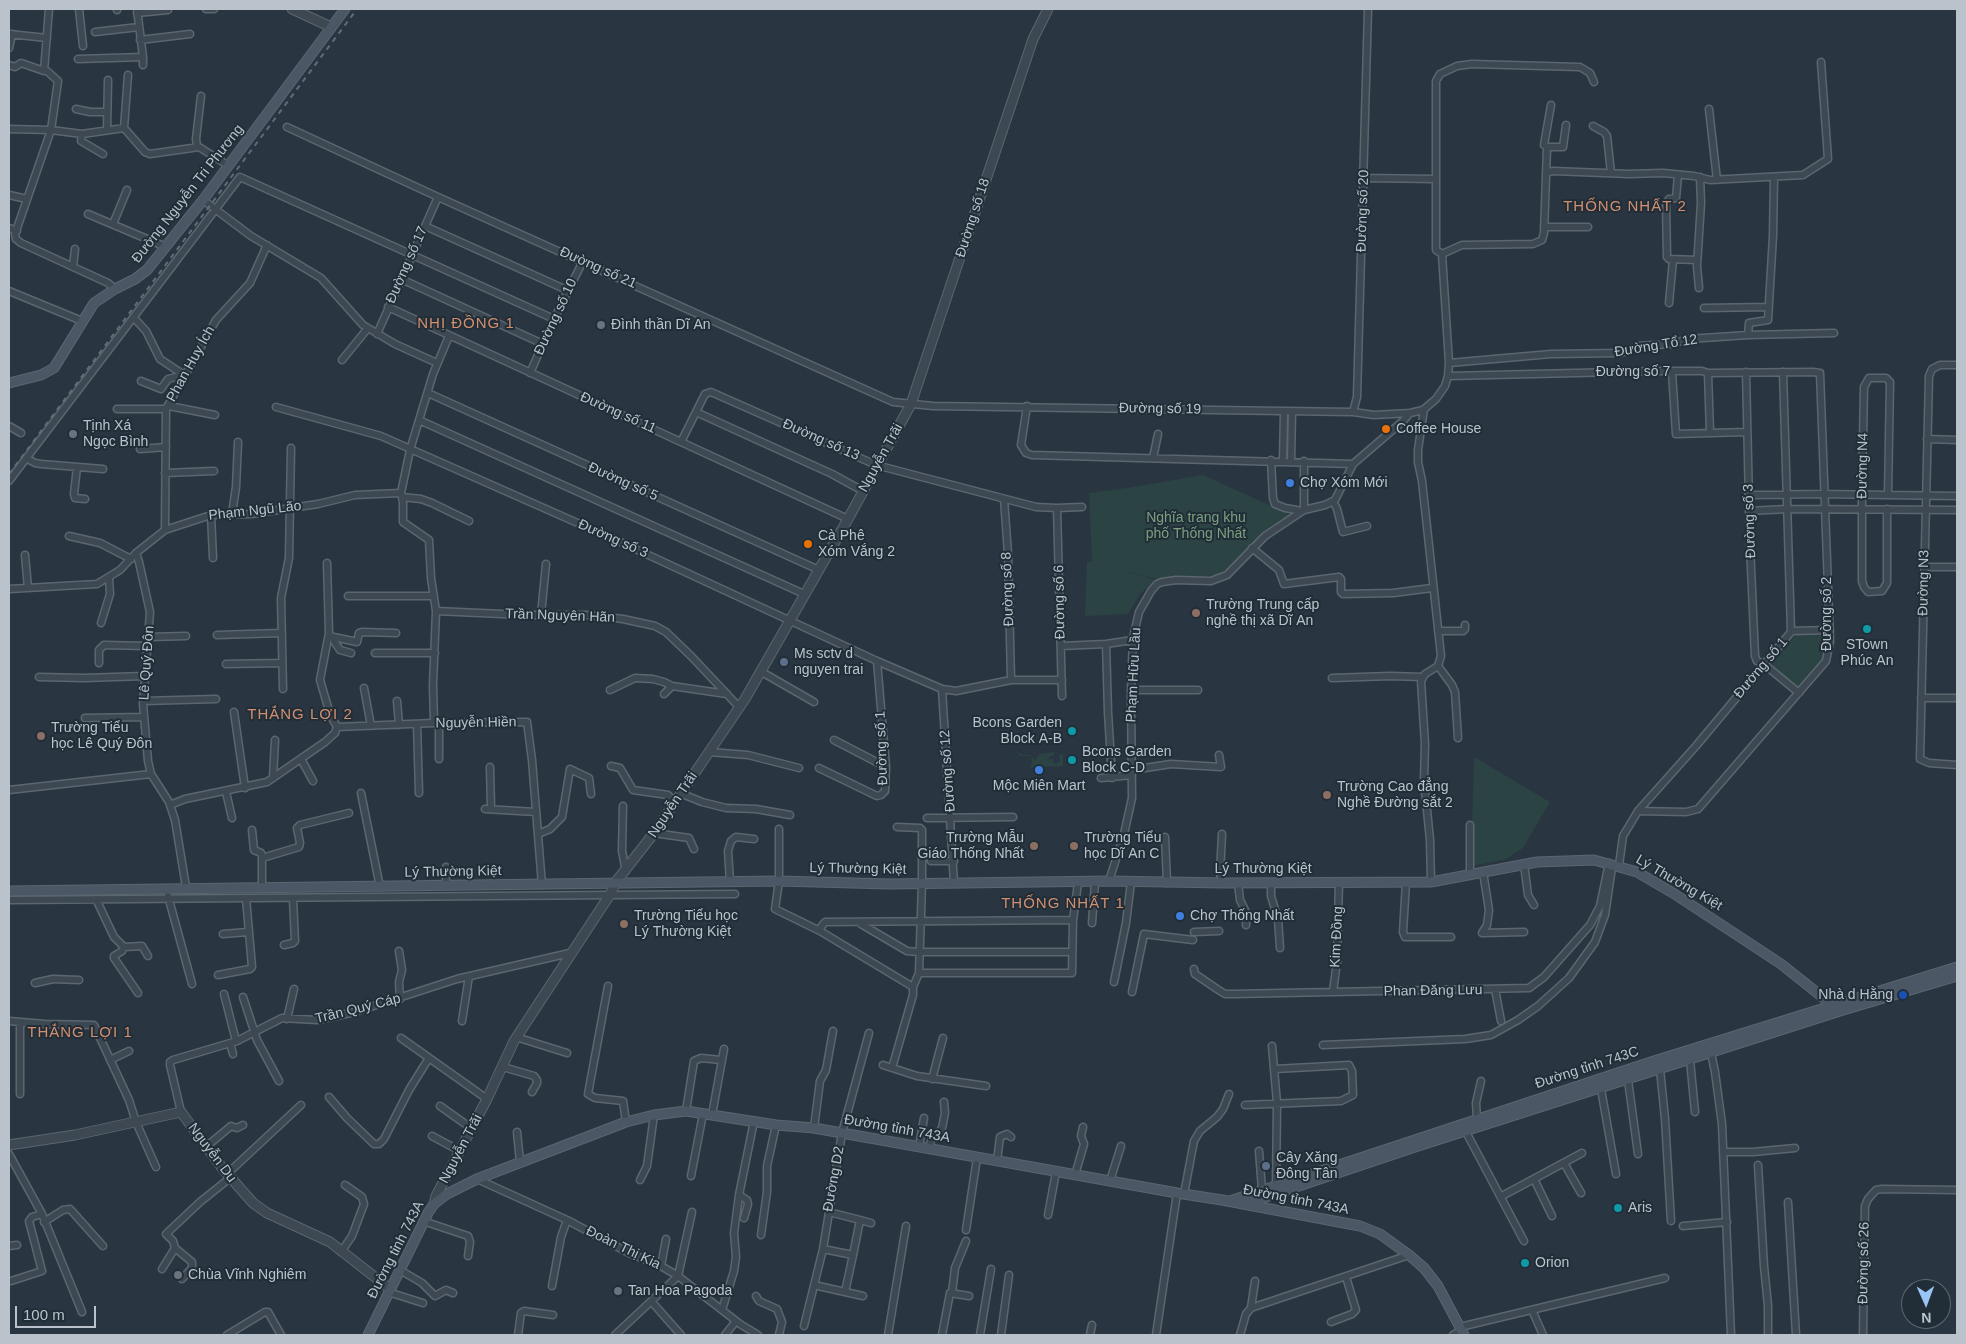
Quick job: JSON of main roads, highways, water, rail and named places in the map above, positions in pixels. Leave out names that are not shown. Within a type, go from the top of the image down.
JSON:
[{"type":"main road","name":"Đường Nguyễn Tri Phương","points":[[9,383],[41,375],[54,368],[94,304],[115,289],[141,276],[229,166],[345,9]]},
{"type":"main road","name":"Lý Thường Kiệt","points":[[9,891],[186,887],[380,887],[779,881],[922,883],[1109,881],[1222,883],[1431,882],[1524,864],[1579,859],[1613,864],[1647,877],[1781,964],[1840,1011]]},
{"type":"main road","name":"Đường tỉnh 743C","points":[[1244,1204],[1260,1193],[1276,1186],[1477,1119],[1832,1005],[1957,967]]},
{"type":"main road","name":"Đường tỉnh 743C","points":[[1228,1202],[1466,1132],[1840,1011],[1957,976]]},
{"type":"main road","name":"Đường tỉnh 743A","points":[[368,1335],[423,1222],[434,1204],[454,1190],[477,1179],[626,1122],[654,1114],[686,1111],[776,1125],[814,1128],[1360,1226],[1380,1234],[1409,1254],[1438,1286],[1462,1331]]},
{"type":"main road","points":[[1260,1193],[1267,1209]]},
{"type":"railway","points":[[9,474],[357,9]]},
{"type":"place","name":"Đình thần Dĩ An","points":[[601,325]]},
{"type":"place","name":"Coffee House","points":[[1386,429]]},
{"type":"place","name":"Tịnh Xá Ngọc Bình","points":[[73,434]]},
{"type":"place","name":"Chợ Xóm Mới","points":[[1290,483]]},
{"type":"place","name":"Cà Phê Xóm Vắng 2","points":[[808,544]]},
{"type":"place","name":"Trường Trung cấp nghề thị xã Dĩ An","points":[[1196,613]]},
{"type":"place","name":"STown Phúc An","points":[[1867,629]]},
{"type":"place","name":"Ms sctv d nguyen trai","points":[[784,662]]},
{"type":"place","name":"Bcons Garden Block A-B","points":[[1072,731]]},
{"type":"place","name":"Trường Tiểu học Lê Quý Đôn","points":[[41,736]]},
{"type":"place","name":"Bcons Garden Block C-D","points":[[1072,760]]},
{"type":"place","name":"Mộc Miên Mart","points":[[1039,770]]},
{"type":"place","name":"Trường Cao đẳng Nghề Đường sắt 2","points":[[1327,795]]},
{"type":"place","name":"Trường Mẫu Giáo Thống Nhất","points":[[1034,846]]},
{"type":"place","name":"Trường Tiểu học Dĩ An C","points":[[1074,846]]},
{"type":"place","name":"Chợ Thống Nhất","points":[[1180,916]]},
{"type":"place","name":"Trường Tiểu học Lý Thường Kiệt","points":[[624,924]]},
{"type":"place","name":"Nhà d Hằng","points":[[1903,995]]},
{"type":"place","name":"Cây Xăng Đông Tân","points":[[1266,1166]]},
{"type":"place","name":"Aris","points":[[1618,1208]]},
{"type":"place","name":"Orion","points":[[1525,1263]]},
{"type":"place","name":"Chùa Vĩnh Nghiêm","points":[[178,1275]]},
{"type":"place","name":"Tan Hoa Pagoda","points":[[618,1291]]},
{"type":"district","name":"THỐNG NHẤT 2","points":[[1625,207]]},
{"type":"district","name":"NHỊ ĐỒNG 1","points":[[466,324]]},
{"type":"district","name":"THẮNG LỢI 2","points":[[300,715]]},
{"type":"district","name":"THỐNG NHẤT 1","points":[[1063,904]]},
{"type":"district","name":"THẮNG LỢI 1","points":[[80,1033]]},
{"type":"park label","name":"Nghĩa trang khu phố Thống Nhất","points":[[1196,526]]}]
